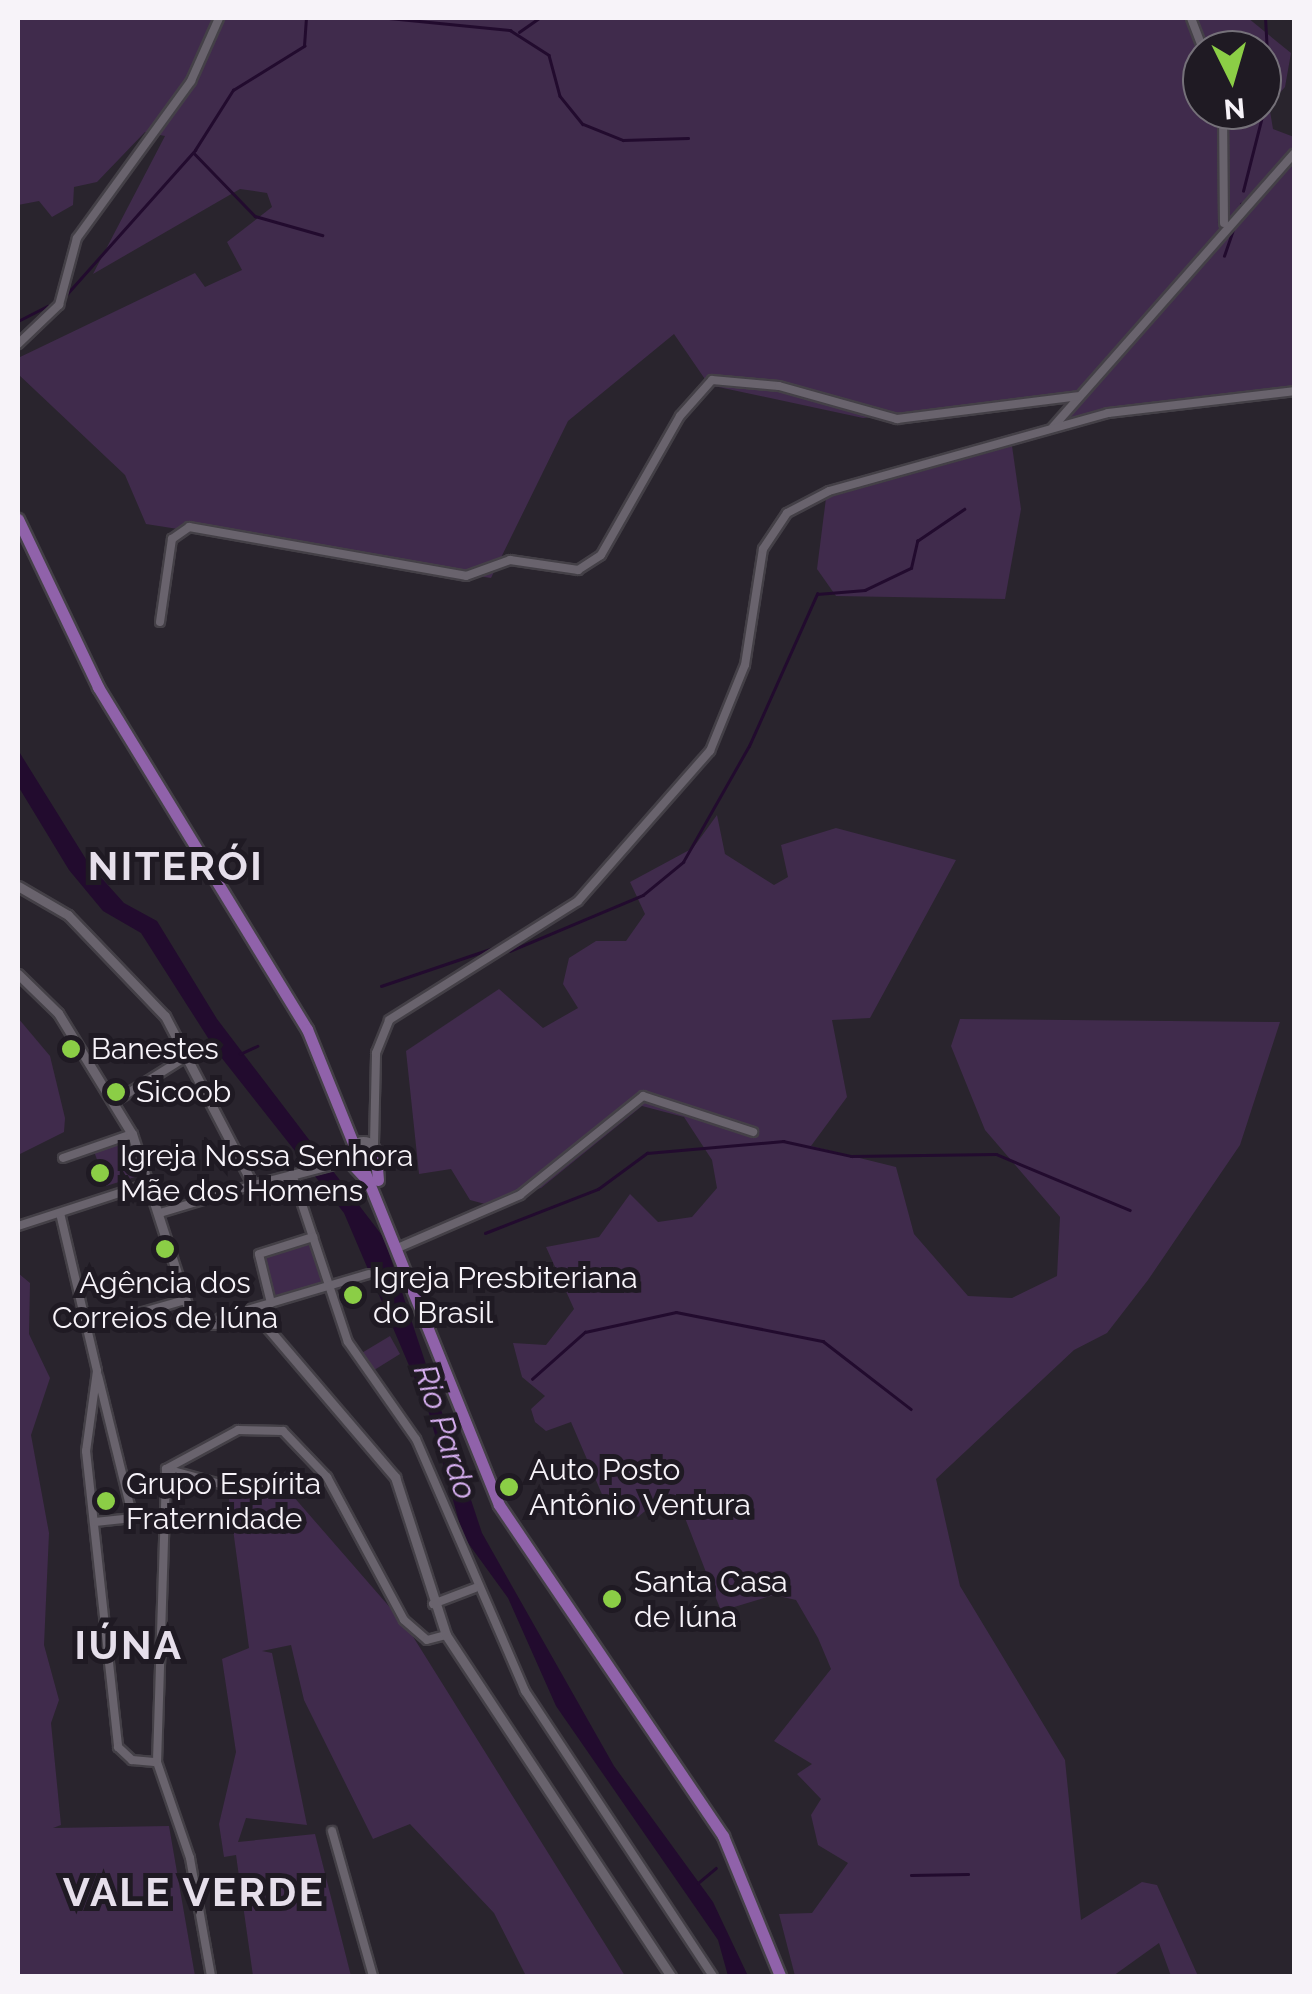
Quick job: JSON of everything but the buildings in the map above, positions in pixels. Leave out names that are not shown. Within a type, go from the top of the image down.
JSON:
[{"type":"main road","points":[[18,518],[154,786],[265,950],[382,1204],[499,1504],[723,1836],[780,1976]]},
{"type":"main road","points":[[359,1157],[382,1204]]},
{"type":"street","points":[[18,344],[59,305],[78,238],[191,81],[219,18]]},
{"type":"street","points":[[1223,130],[1224,224]]},
{"type":"street","points":[[1053,427],[1224,224],[1294,154]]},
{"type":"street","points":[[160,622],[172,539],[190,527],[466,576],[510,560],[578,570],[602,555],[680,416],[712,380],[780,386],[897,419],[1078,396]]},
{"type":"street","points":[[160,1213],[359,1157],[382,1028],[578,901],[710,751],[745,665],[763,549],[787,514],[813,496],[1053,427],[1156,404],[1294,391]]},
{"type":"street","points":[[18,886],[68,915],[192,1053],[253,1185]]},
{"type":"street","points":[[18,974],[50,1003],[132,1134],[185,1300],[200,1324],[369,1274]]},
{"type":"street","points":[[114,1102],[192,1053]]},
{"type":"street","points":[[400,1247],[520,1195],[644,1096],[753,1132]]},
{"type":"street","points":[[63,1158],[132,1134]]},
{"type":"street","points":[[292,1174],[353,1352],[423,1452],[474,1588],[525,1691],[712,1976]]},
{"type":"street","points":[[18,1226],[150,1183]]},
{"type":"street","points":[[60,1213],[133,1518],[95,1522]]},
{"type":"street","points":[[271,1303],[260,1254],[313,1236]]},
{"type":"street","points":[[88,1328],[185,1300]]},
{"type":"street","points":[[220,1318],[266,1326],[395,1476],[446,1635],[671,1976]]},
{"type":"street","points":[[97,1371],[85,1438],[118,1746],[132,1760],[157,1762]]},
{"type":"street","points":[[166,1469],[238,1430],[283,1431],[327,1477],[404,1620],[427,1640],[446,1635]]},
{"type":"street","points":[[166,1469],[231,1486],[269,1484]]},
{"type":"street","points":[[166,1469],[157,1762],[190,1858],[210,1976]]},
{"type":"street","points":[[433,1604],[474,1588]]},
{"type":"street","points":[[332,1831],[373,1976]]},
{"type":"shaded area","points":[[18,18],[1248,18],[1263,30],[1182,30],[1182,130],[1276,130],[1294,137],[1294,396],[1115,415],[1068,430],[1063,402],[863,418],[709,385],[674,334],[568,421],[491,578],[146,524],[125,475],[18,374],[18,358],[195,273],[205,287],[242,270],[227,242],[272,207],[267,193],[240,189],[93,274],[165,136],[145,132],[97,182],[74,187],[73,205],[52,217],[39,201],[18,205]]},
{"type":"shaded area","points":[[1282,46],[1291,53],[1282,90]]},
{"type":"shaded area","points":[[1012,446],[1021,509],[1005,599],[836,596],[817,569],[826,498]]},
{"type":"shaded area","points":[[717,815],[725,854],[774,885],[788,877],[781,845],[836,828],[956,860],[870,1018],[832,1020],[847,1097],[811,1146],[896,1167],[914,1234],[968,1296],[1012,1298],[1057,1276],[1060,1217],[985,1130],[951,1046],[960,1019],[1280,1022],[1240,1145],[1148,1280],[1107,1333],[1074,1350],[936,1479],[960,1586],[1065,1760],[1081,1920],[1142,1882],[1157,1885],[1198,1976],[1171,1976],[1159,1943],[1113,1976],[795,1976],[779,1914],[812,1913],[848,1863],[818,1845],[811,1815],[821,1799],[797,1774],[812,1764],[774,1741],[831,1669],[818,1638],[796,1600],[774,1595],[721,1611],[680,1505],[658,1500],[638,1517],[604,1499],[571,1422],[546,1431],[535,1422],[531,1409],[545,1396],[522,1377],[513,1343],[546,1345],[574,1309],[546,1247],[599,1237],[630,1194],[658,1222],[692,1217],[717,1188],[712,1160],[684,1117],[642,1106],[541,1188],[485,1204],[470,1200],[451,1169],[419,1174],[406,1051],[499,989],[543,1028],[578,1008],[563,984],[569,958],[596,941],[626,941],[645,914],[630,882],[693,848]]},
{"type":"shaded area","points":[[18,1018],[50,1056],[65,1118],[64,1132],[18,1155]]},
{"type":"shaded area","points":[[123,1142],[135,1177],[106,1186],[94,1151]]},
{"type":"shaded area","points":[[309,1242],[324,1283],[274,1297],[262,1255]]},
{"type":"shaded area","points":[[18,1273],[30,1283],[29,1334],[50,1378],[31,1435],[49,1533],[44,1645],[59,1700],[51,1723],[61,1825],[53,1828],[169,1826],[195,1976],[18,1976]]},
{"type":"shaded area","points":[[390,1336],[400,1354],[371,1372],[360,1354]]},
{"type":"shaded area","points":[[286,1488],[407,1627],[625,1976],[526,1976],[494,1913],[410,1824],[373,1839],[304,1700],[291,1645],[262,1651],[272,1653],[307,1825],[246,1818],[238,1842],[315,1834],[351,1976],[253,1976],[236,1855],[224,1857],[219,1824],[236,1752],[222,1659],[249,1648],[228,1492]]},
{"type":"water","name":"Rio Pardo","points":[[18,750],[89,864],[124,903],[157,921],[217,1019],[384,1238],[482,1533],[614,1766],[713,1902],[748,1976],[728,1976],[718,1940],[556,1706],[508,1598],[463,1536],[428,1410],[344,1213],[217,1052],[141,933],[103,911],[69,870],[18,786]]},
{"type":"waterway","points":[[66,295],[195,150],[233,90],[304,46],[306,18]]},
{"type":"waterway","points":[[389,18],[510,30],[549,55],[560,96],[583,124],[623,140],[688,138]]},
{"type":"waterway","points":[[519,32],[539,18]]},
{"type":"waterway","points":[[1243,191],[1269,89],[1265,18]]},
{"type":"waterway","points":[[194,153],[255,216],[322,235]]},
{"type":"waterway","points":[[1239,213],[1241,204]]},
{"type":"waterway","points":[[1224,256],[1233,230]]},
{"type":"waterway","points":[[18,321],[47,306]]},
{"type":"waterway","points":[[510,951],[643,895],[683,862],[749,746],[817,594],[865,590],[911,568],[917,541],[964,509]]},
{"type":"waterway","points":[[381,986],[499,946]]},
{"type":"waterway","points":[[240,1054],[257,1046]]},
{"type":"waterway","points":[[485,1233],[598,1189],[647,1153],[783,1141],[851,1156],[996,1154],[1130,1210]]},
{"type":"waterway","points":[[532,1379],[585,1332],[676,1312],[823,1341],[911,1409]]},
{"type":"waterway","points":[[698,1883],[716,1868]]},
{"type":"waterway","points":[[911,1875],[968,1874]]},
{"type":"place","name":"Banestes","points":[[71,1049]]},
{"type":"place","name":"Sicoob","points":[[116,1092]]},
{"type":"place","name":"Igreja Nossa Senhora Mãe dos Homens","points":[[100,1173]]},
{"type":"place","name":"Agência dos Correios de Iúna","points":[[165,1249]]},
{"type":"place","name":"Igreja Presbiteriana do Brasil","points":[[353,1295]]},
{"type":"place","name":"Auto Posto Antônio Ventura","points":[[509,1487]]},
{"type":"place","name":"Grupo Espírita Fraternidade","points":[[106,1501]]},
{"type":"place","name":"Santa Casa de Iúna","points":[[612,1599]]},
{"type":"district","name":"NITERÓI","points":[[176,866]]},
{"type":"district","name":"IÚNA","points":[[129,1645]]},
{"type":"district","name":"VALE VERDE","points":[[194,1892]]}]
